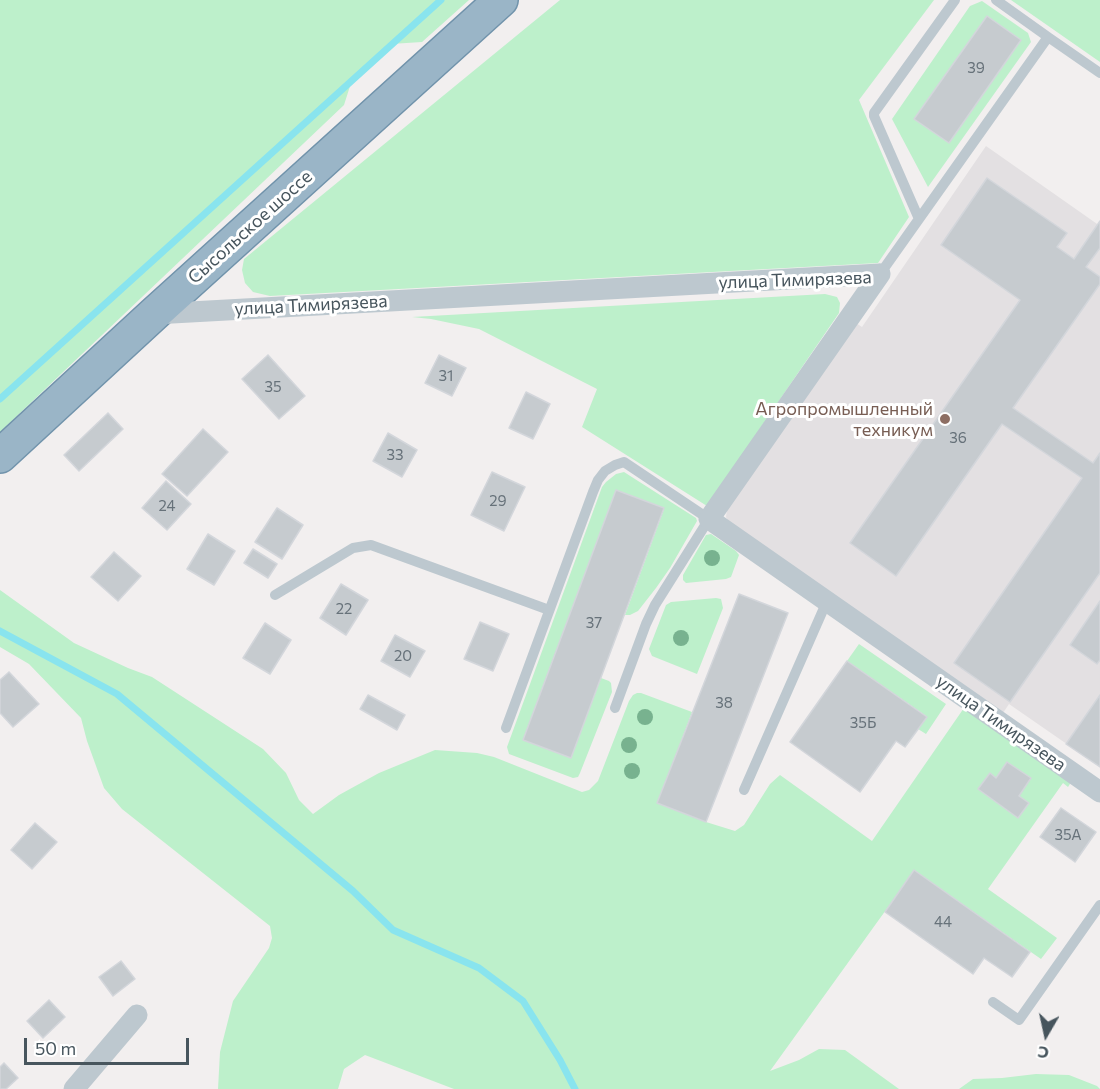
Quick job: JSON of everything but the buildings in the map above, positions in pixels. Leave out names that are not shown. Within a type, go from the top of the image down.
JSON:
[{"type":"highway","name":"Сысольское шоссе","points":[[0,456],[501,0]]},
{"type":"street","name":"улица Тимирязева","points":[[154,314],[880,274]]},
{"type":"street","name":"улица Тимирязева","points":[[880,274],[709,519],[1100,792]]},
{"type":"street","points":[[74,1089],[137,1015]]},
{"type":"lane","points":[[919,219],[874,113],[955,0]]},
{"type":"lane","points":[[996,0],[1100,73]]},
{"type":"lane","points":[[880,274],[1048,37]]},
{"type":"lane","points":[[506,728],[598,480],[606,471],[624,462],[709,519],[655,604],[615,708]]},
{"type":"lane","points":[[275,596],[353,548],[371,545],[549,610]]},
{"type":"lane","points":[[744,790],[827,601]]},
{"type":"lane","points":[[993,1002],[1018,1020],[1100,904]]},
{"type":"shaded area","name":"Агропромышленный техникум","points":[[986,146],[1100,226],[1100,767],[1009,704],[1003,713],[728,521],[726,517],[727,510],[856,323],[862,327]]},
{"type":"green space","points":[[0,0],[469,0],[422,42],[391,44],[351,83],[344,105],[0,432]]},
{"type":"green space","points":[[560,0],[934,0],[859,100],[909,217],[878,263],[270,296],[253,292],[245,283],[242,270],[244,259]]},
{"type":"green space","points":[[1011,0],[1100,0],[1100,62]]},
{"type":"green space","points":[[982,1],[1028,33],[1031,42],[928,187],[892,119],[970,6]]},
{"type":"green space","points":[[825,294],[837,297],[840,303],[839,313],[707,506],[582,427],[597,389],[479,329],[412,317]]},
{"type":"green space","points":[[624,472],[696,518],[697,521],[656,588],[638,611],[625,615],[664,509],[616,491],[523,740],[571,758],[601,678],[609,681],[612,692],[580,773],[578,777],[573,778],[509,754],[507,747],[602,487],[616,474]]},
{"type":"green space","points":[[711,534],[739,555],[731,577],[686,583],[683,575],[706,535]]},
{"type":"green space","points":[[0,590],[74,643],[152,677],[263,749],[286,773],[299,800],[313,814],[339,795],[379,773],[435,750],[477,753],[494,757],[582,792],[589,790],[598,781],[629,701],[633,695],[641,693],[692,712],[658,803],[735,831],[744,825],[770,784],[780,775],[872,841],[966,705],[1073,779],[1068,787],[1063,783],[988,889],[1057,938],[1041,959],[914,871],[770,1071],[799,1060],[819,1049],[845,1050],[899,1089],[454,1089],[365,1055],[344,1069],[338,1089],[218,1089],[220,1052],[233,1001],[269,948],[272,938],[270,926],[122,809],[104,788],[81,718],[29,664],[0,647]]},
{"type":"green space","points":[[721,599],[723,608],[697,674],[652,656],[649,649],[666,605],[671,602]]},
{"type":"green space","points":[[859,644],[946,704],[926,734],[918,729],[926,716],[847,661]]},
{"type":"green space","points":[[1036,1074],[1069,1075],[1100,1089],[959,1089],[973,1079]]},
{"type":"waterway","points":[[0,399],[441,0]]},
{"type":"waterway","points":[[0,631],[117,694],[353,891],[393,930],[479,968],[523,1001],[560,1060],[575,1089]]},
{"type":"place","name":"Агропромышленный техникум","points":[[945,419]]}]
